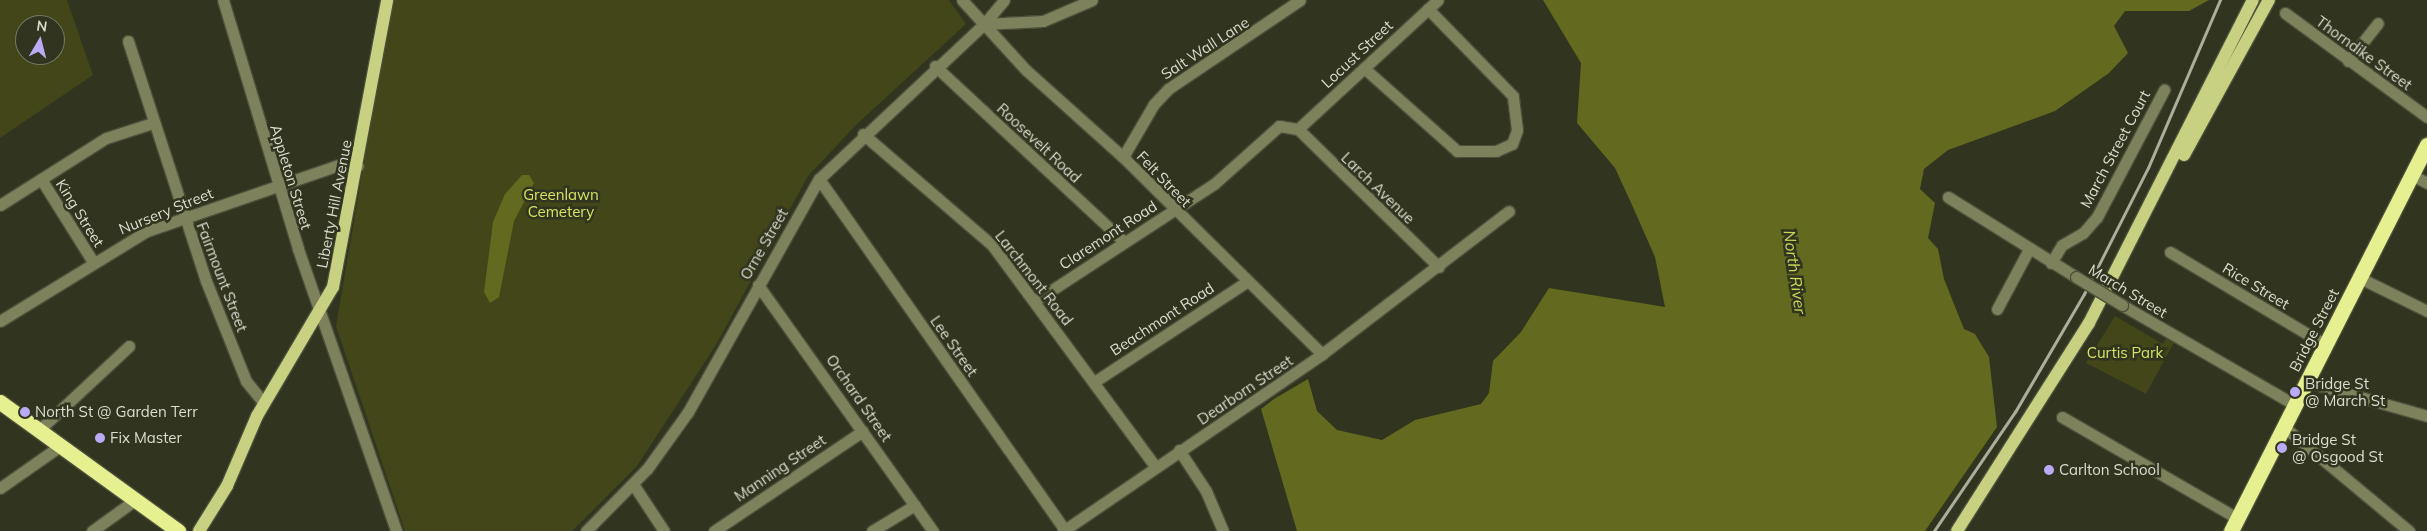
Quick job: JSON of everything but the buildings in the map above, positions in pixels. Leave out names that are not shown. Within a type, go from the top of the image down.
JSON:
[{"type":"highway","name":"Bridge Street","points":[[2234,525],[2427,145]]},
{"type":"highway","points":[[0,402],[178,531]]},
{"type":"main road","name":"Liberty Hill Avenue","points":[[199,531],[227,486],[264,403],[321,309],[340,264],[388,0]]},
{"type":"main road","points":[[2147,217],[2253,0]]},
{"type":"main road","points":[[1957,531],[2049,391],[2269,0]]},
{"type":"street","name":"Appleton Street","points":[[223,0],[277,184],[396,531]]},
{"type":"street","name":"Felt Street","points":[[962,0],[1026,70],[1123,157],[1174,211],[1322,354]]},
{"type":"street","name":"Orne Street","points":[[586,531],[633,484],[688,412],[819,178],[863,134],[984,24],[1004,0]]},
{"type":"street","points":[[984,24],[1043,21],[1092,0]]},
{"type":"street","name":"Salt Wall Lane","points":[[1123,157],[1154,104],[1168,89],[1300,0]]},
{"type":"street","name":"Locust Street","points":[[1298,129],[1438,0]]},
{"type":"street","points":[[1364,68],[1456,150],[1496,151],[1512,144],[1517,130],[1513,96],[1428,9]]},
{"type":"street","name":"Thorndike Street","points":[[2285,13],[2348,61],[2427,116]]},
{"type":"street","points":[[2348,61],[2378,24]]},
{"type":"street","name":"Fairmount Street","points":[[128,41],[183,219],[246,381],[264,403]]},
{"type":"street","name":"Roosevelt Road","points":[[936,66],[1123,242]]},
{"type":"street","name":"March Street Court","points":[[2051,263],[2062,245],[2094,222],[2164,90]]},
{"type":"street","points":[[0,205],[106,138],[153,123]]},
{"type":"street","name":"Claremont Road","points":[[1034,301],[1214,184],[1278,126],[1298,129]]},
{"type":"street","name":"Larch Avenue","points":[[1298,129],[1439,267]]},
{"type":"street","name":"Larchmont Road","points":[[863,134],[992,245],[1154,465]]},
{"type":"street","name":"Nursery Street","points":[[0,321],[146,231],[277,184],[344,163],[358,166]]},
{"type":"street","points":[[2412,175],[2427,183]]},
{"type":"street","name":"Lee Street","points":[[819,178],[1064,530]]},
{"type":"street","name":"King Street","points":[[41,180],[93,262]]},
{"type":"street","name":"March Street","points":[[1948,197],[2076,278],[2295,405]]},
{"type":"street","name":"Dearborn Street","points":[[1064,530],[1154,465],[1218,428],[1322,354],[1439,267],[1509,211]]},
{"type":"street","points":[[1997,309],[2029,249]]},
{"type":"street","name":"Rice Street","points":[[2170,252],[2326,345]]},
{"type":"street","points":[[2360,278],[2427,311]]},
{"type":"street","name":"Beachmont Road","points":[[1094,382],[1246,282]]},
{"type":"street","name":"Orchard Street","points":[[758,285],[932,531]]},
{"type":"street","points":[[39,430],[129,346]]},
{"type":"street","points":[[2307,382],[2427,416]]},
{"type":"street","points":[[2062,417],[2234,525]]},
{"type":"street","points":[[2284,427],[2409,531]]},
{"type":"street","name":"Manning Street","points":[[714,531],[863,431]]},
{"type":"street","points":[[0,488],[60,446]]},
{"type":"street","points":[[1179,450],[1206,491],[1223,531]]},
{"type":"street","points":[[633,484],[664,531]]},
{"type":"street","points":[[92,531],[135,500]]},
{"type":"street","points":[[872,531],[915,505]]},
{"type":"green space","points":[[0,0],[67,0],[93,75],[0,138]]},
{"type":"green space","name":"Greenlawn Cemetery","points":[[392,0],[949,0],[966,24],[857,124],[808,176],[716,345],[637,466],[572,531],[405,531],[336,326]]},
{"type":"green space","name":"Curtis Park","points":[[2115,316],[2163,344],[2169,333],[2177,337],[2146,394],[2086,363]]},
{"type":"water","name":"North River","points":[[1543,0],[2209,0],[2189,11],[2125,11],[2114,26],[2128,53],[2109,73],[2055,111],[1948,150],[1924,169],[1920,189],[1935,203],[1928,238],[1938,249],[1944,279],[1964,329],[1975,334],[1989,357],[1997,427],[1925,531],[1297,531],[1261,409],[1274,399],[1308,379],[1317,411],[1337,430],[1382,440],[1415,420],[1481,404],[1489,393],[1493,361],[1521,332],[1549,288],[1665,307],[1655,257],[1615,168],[1577,123],[1581,63]]},
{"type":"water","points":[[522,175],[529,175],[534,183],[514,221],[499,297],[490,303],[484,292],[493,222],[505,194]]},
{"type":"railway","points":[[1934,531],[2015,412],[2084,294],[2148,168],[2220,0]]},
{"type":"place","name":"Bridge St @ March St","points":[[2295,392]]},
{"type":"place","name":"North St @ Garden Terr","points":[[25,412]]},
{"type":"place","name":"Fix Master","points":[[100,438]]},
{"type":"place","name":"Bridge St @ Osgood St","points":[[2282,448]]},
{"type":"place","name":"Carlton School","points":[[2049,470]]}]
